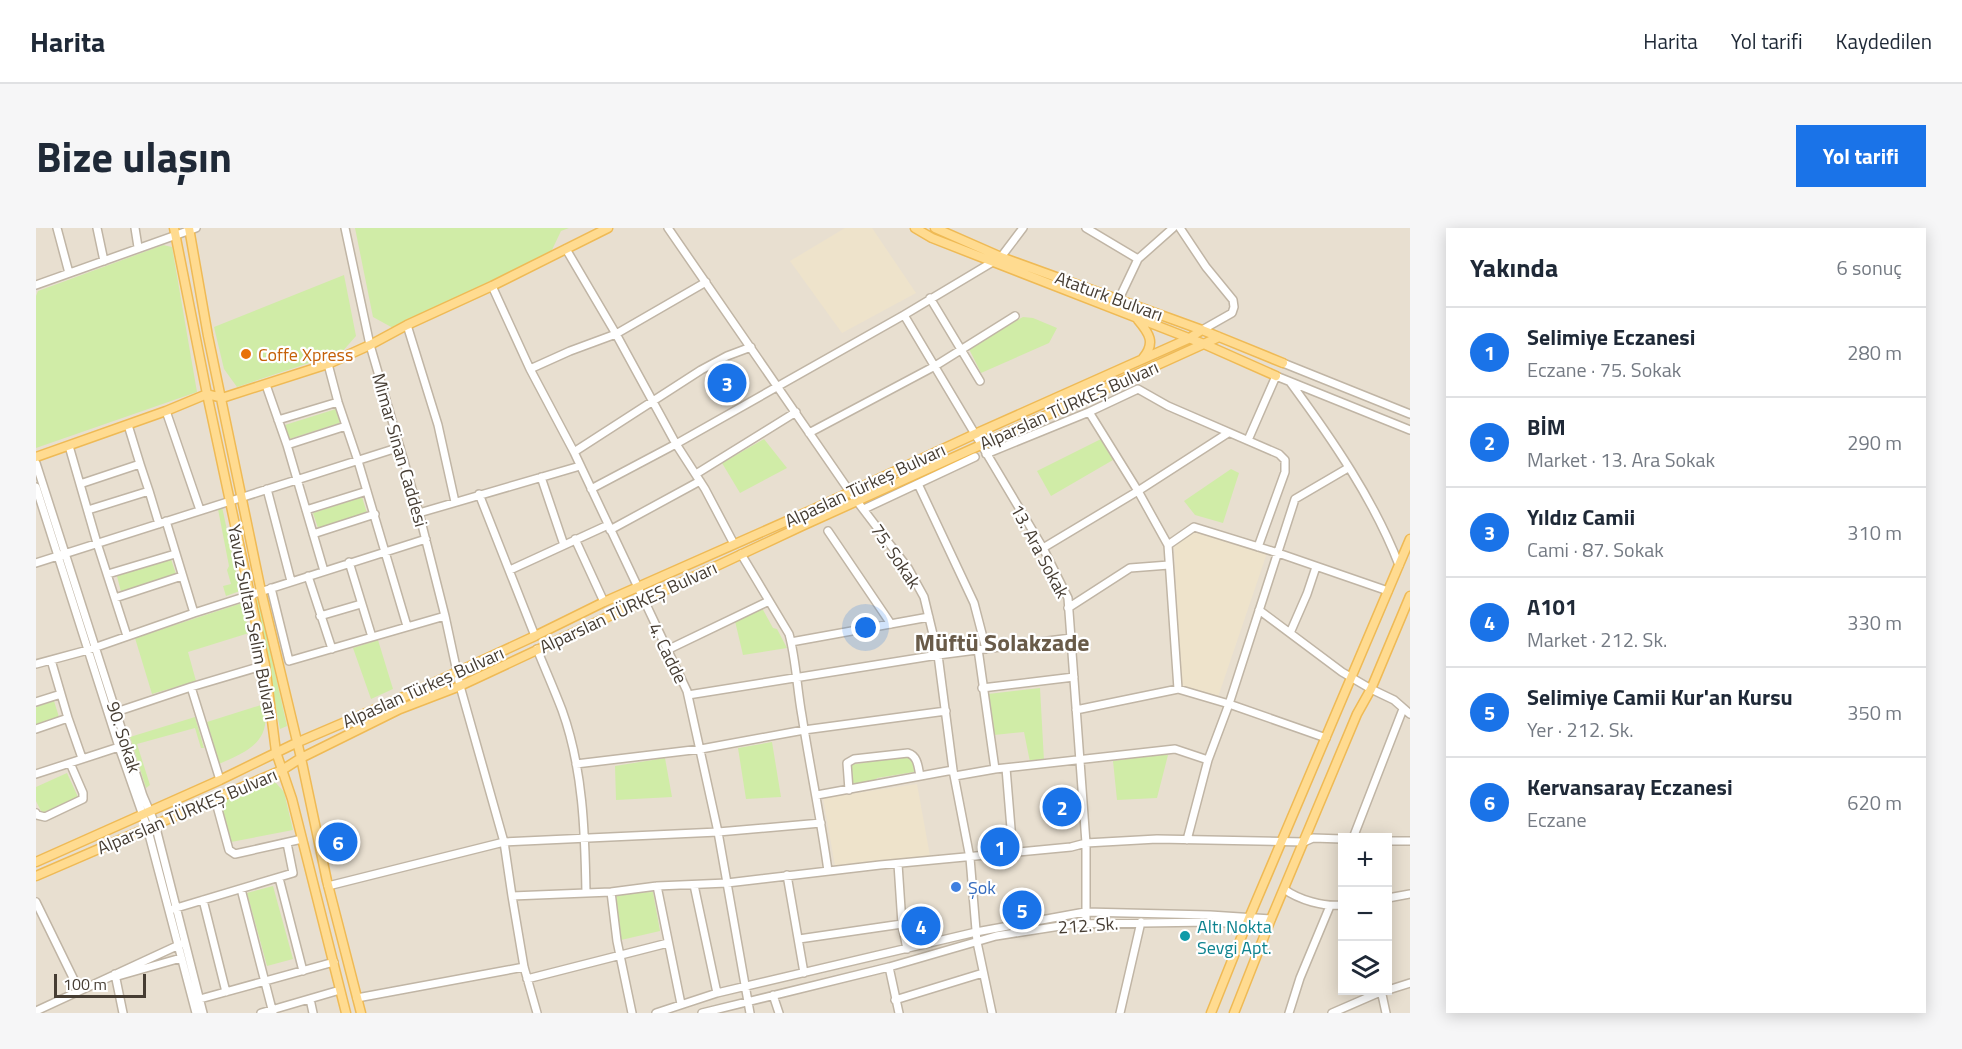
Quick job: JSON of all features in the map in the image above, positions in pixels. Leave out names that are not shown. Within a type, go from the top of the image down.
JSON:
[{"type":"main road","points":[[36,457],[207,394],[222,398],[328,364],[608,228]]},
{"type":"main road","points":[[915,228],[932,238],[1204,344],[1276,376]]},
{"type":"main road","name":"Ataturk Bulvarı","points":[[935,228],[1001,257],[1202,330],[1283,363]]},
{"type":"main road","name":"Yavuz Sultan Selim Bulvarı","points":[[191,229],[208,336],[261,591],[301,758],[328,886],[361,1013]]},
{"type":"main road","name":"Yavuz Sultan Selim Bulvarı","points":[[175,231],[229,501],[265,665],[276,752],[292,799],[345,1013]]},
{"type":"main road","points":[[1135,317],[1149,332],[1150,339],[1147,353],[1140,360]]},
{"type":"main road","name":"Alpaslan Türkeş Bulvarı","points":[[36,862],[535,636],[604,602],[1188,339],[1202,330]]},
{"type":"main road","name":"Alparslan TÜRKEŞ Bulvarı","points":[[36,876],[282,770],[301,758],[400,709],[460,686],[980,444],[1219,337]]},
{"type":"main road","points":[[1211,1013],[1410,538]]},
{"type":"main road","points":[[1234,1013],[1357,714],[1371,689],[1410,596]]},
{"type":"street","points":[[57,228],[69,273]]},
{"type":"street","points":[[97,228],[104,261]]},
{"type":"street","points":[[135,228],[138,247]]},
{"type":"street","name":"Mimar Sinan Caddesi","points":[[345,228],[370,345],[419,513],[460,686],[504,842],[524,967],[537,1013]]},
{"type":"street","name":"75. Sokak","points":[[668,228],[850,492],[908,568],[924,597],[938,655],[954,773],[970,858],[977,942],[992,1013]]},
{"type":"street","points":[[591,489],[676,444],[904,315],[1001,257],[1023,228]]},
{"type":"street","points":[[1086,228],[1138,258]]},
{"type":"street","points":[[1119,299],[1138,258],[1173,228]]},
{"type":"street","points":[[1180,228],[1206,267],[1233,300],[1232,313],[1202,330]]},
{"type":"street","points":[[36,285],[104,261],[175,231],[191,229]]},
{"type":"street","points":[[566,249],[734,544]]},
{"type":"street","points":[[530,369],[616,334],[706,282]]},
{"type":"street","name":"4. Cadde","points":[[492,286],[530,369],[574,452],[688,695],[718,832],[750,1013]]},
{"type":"street","points":[[930,298],[980,381]]},
{"type":"street","name":"13. Ara Sokak","points":[[904,315],[1042,548],[1068,598],[1086,843],[1086,923]]},
{"type":"street","points":[[809,433],[935,366],[1015,316]]},
{"type":"street","points":[[407,325],[438,425],[455,502]]},
{"type":"street","points":[[574,452],[714,363],[751,347]]},
{"type":"street","points":[[1283,363],[1410,414]]},
{"type":"street","points":[[328,364],[407,626]]},
{"type":"street","points":[[1248,440],[1276,376],[1410,430]]},
{"type":"street","points":[[1290,382],[1320,423],[1387,533],[1399,565]]},
{"type":"street","points":[[266,385],[287,445],[324,571]]},
{"type":"street","points":[[986,454],[1089,412],[1138,389],[1168,406],[1280,454],[1286,460],[1285,472],[1258,547]]},
{"type":"street","points":[[278,420],[338,402]]},
{"type":"street","points":[[166,411],[200,510]]},
{"type":"street","points":[[696,474],[796,412]]},
{"type":"street","points":[[1089,412],[1138,490],[1168,544],[1178,689]]},
{"type":"street","points":[[128,425],[149,491],[175,554],[194,613]]},
{"type":"street","points":[[287,445],[346,426]]},
{"type":"street","points":[[1042,548],[1228,433]]},
{"type":"street","points":[[69,446],[127,636]]},
{"type":"street","points":[[36,563],[400,447]]},
{"type":"street","points":[[864,509],[975,458]]},
{"type":"street","name":"90. Sokak","points":[[36,463],[92,649],[177,908],[200,999],[196,1013]]},
{"type":"street","points":[[80,484],[140,464]]},
{"type":"street","points":[[419,513],[580,466]]},
{"type":"street","points":[[1187,840],[1208,760],[1229,705],[1295,499],[1348,468]]},
{"type":"street","points":[[541,477],[564,544]]},
{"type":"street","points":[[510,570],[575,539],[609,527],[700,481]]},
{"type":"street","points":[[918,484],[974,603],[986,649]]},
{"type":"street","name":"90. Sokak","points":[[36,487],[62,554]]},
{"type":"street","points":[[267,489],[291,581]]},
{"type":"street","points":[[88,510],[149,491]]},
{"type":"street","points":[[306,510],[367,491]]},
{"type":"street","points":[[479,494],[535,636]]},
{"type":"street","points":[[313,534],[375,514]]},
{"type":"street","points":[[1168,544],[1194,527],[1388,591]]},
{"type":"street","points":[[828,531],[891,624]]},
{"type":"street","points":[[36,664],[92,649],[291,581],[426,539]]},
{"type":"street","points":[[575,539],[604,602]]},
{"type":"street","points":[[108,574],[175,554]]},
{"type":"street","points":[[741,554],[789,634],[828,871]]},
{"type":"street","points":[[349,562],[372,637]]},
{"type":"street","points":[[1068,608],[1130,568],[1169,566]]},
{"type":"street","points":[[1290,633],[1316,567]]},
{"type":"street","points":[[115,598],[182,576]]},
{"type":"street","points":[[308,576],[332,649]]},
{"type":"street","points":[[271,588],[289,662],[445,616]]},
{"type":"street","points":[[668,650],[769,601]]},
{"type":"street","points":[[320,616],[361,604]]},
{"type":"street","points":[[1259,610],[1351,678],[1394,700],[1410,714]]},
{"type":"street","points":[[791,642],[929,617]]},
{"type":"street","points":[[688,695],[978,649],[1071,638]]},
{"type":"street","name":"90. Sokak","points":[[92,649],[116,712],[123,746]]},
{"type":"street","points":[[978,649],[995,769]]},
{"type":"street","points":[[537,650],[562,711],[576,764],[585,839],[586,893]]},
{"type":"street","points":[[51,660],[82,758]]},
{"type":"street","points":[[116,712],[265,665]]},
{"type":"street","points":[[982,688],[1074,677]]},
{"type":"street","points":[[191,687],[220,780]]},
{"type":"street","points":[[1076,710],[1178,689],[1326,738]]},
{"type":"street","points":[[36,702],[61,694]]},
{"type":"street","points":[[1355,833],[1403,709]]},
{"type":"street","points":[[576,764],[701,749],[804,730],[946,711]]},
{"type":"street","points":[[36,729],[68,718]]},
{"type":"street","points":[[36,774],[123,746]]},
{"type":"street","points":[[817,795],[920,776],[1175,749],[1208,760]]},
{"type":"street","points":[[849,790],[846,767],[847,763],[854,759],[909,753],[916,758],[920,776]]},
{"type":"street","points":[[36,813],[45,818],[83,799],[83,793],[70,763]]},
{"type":"street","points":[[1006,768],[1013,853]]},
{"type":"street","points":[[217,806],[229,850],[235,854],[302,840]]},
{"type":"street","points":[[328,886],[504,842],[718,832],[821,823]]},
{"type":"street","name":"90. Sokak","points":[[151,826],[168,910],[196,1013]]},
{"type":"street","points":[[512,896],[611,892],[657,886],[727,883],[1071,847],[1086,843],[1187,840],[1304,842],[1313,838],[1338,839]]},
{"type":"street","points":[[1392,841],[1410,842]]},
{"type":"street","points":[[168,910],[293,873],[287,843]]},
{"type":"street","points":[[898,864],[902,924],[907,949]]},
{"type":"street","points":[[787,875],[804,974]]},
{"type":"street","points":[[279,878],[303,971]]},
{"type":"street","points":[[694,885],[717,993]]},
{"type":"street","points":[[657,886],[681,1004]]},
{"type":"street","points":[[241,889],[272,1011]]},
{"type":"street","points":[[1284,889],[1294,896],[1330,906],[1338,905]]},
{"type":"street","points":[[611,892],[620,955],[632,1013]]},
{"type":"street","points":[[1392,897],[1410,894]]},
{"type":"street","points":[[203,900],[226,992]]},
{"type":"street","points":[[36,902],[79,990]]},
{"type":"street","points":[[1288,1013],[1330,906]]},
{"type":"street","points":[[656,1013],[746,986],[976,932],[1085,912],[1198,914],[1248,921]]},
{"type":"street","name":"212. Sk.","points":[[702,1013],[889,967],[996,936],[1086,923],[1248,921],[1270,923]]},
{"type":"street","points":[[1120,1013],[1141,922]]},
{"type":"street","points":[[799,939],[902,924]]},
{"type":"street","points":[[36,1011],[47,1010],[79,990],[185,942]]},
{"type":"street","points":[[527,979],[668,943]]},
{"type":"street","points":[[115,975],[181,958]]},
{"type":"street","points":[[200,999],[334,962]]},
{"type":"street","points":[[357,998],[524,967]]},
{"type":"street","points":[[889,967],[899,1013]]},
{"type":"street","points":[[895,1000],[983,973]]},
{"type":"street","points":[[115,975],[123,1013]]},
{"type":"street","points":[[1392,989],[1410,983]]},
{"type":"street","points":[[261,1013],[340,990]]},
{"type":"street","points":[[773,995],[779,1013]]},
{"type":"street","points":[[1332,1013],[1375,995]]},
{"type":"street","points":[[1384,995],[1386,1013]]},
{"type":"street","points":[[310,999],[313,1013]]},
{"type":"shaded area","points":[[36,228],[1410,228],[1410,1013],[36,1013]]},
{"type":"shaded area","points":[[845,228],[872,228],[916,293],[842,333],[790,261]]},
{"type":"shaded area","points":[[1196,531],[1267,553],[1218,697],[1181,687],[1174,547]]},
{"type":"shaded area","points":[[917,784],[930,856],[835,866],[823,798]]},
{"type":"green space","points":[[355,228],[569,228],[561,231],[551,252],[393,328],[373,317]]},
{"type":"green space","points":[[163,245],[172,247],[197,392],[36,448],[36,296],[38,291]]},
{"type":"green space","points":[[344,275],[356,336],[342,352],[237,387],[224,369],[214,327]]},
{"type":"green space","points":[[1023,317],[1033,318],[1057,328],[1049,343],[981,373],[968,347]]},
{"type":"green space","points":[[336,409],[340,423],[289,439],[285,425]]},
{"type":"green space","points":[[764,439],[787,468],[740,493],[722,463]]},
{"type":"green space","points":[[1101,439],[1113,460],[1051,496],[1037,471]]},
{"type":"green space","points":[[1231,469],[1239,473],[1223,523],[1195,515],[1184,501]]},
{"type":"green space","points":[[362,497],[367,513],[318,528],[313,513]]},
{"type":"green space","points":[[221,502],[240,591],[226,596],[223,586],[231,584],[217,504]]},
{"type":"green space","points":[[171,559],[176,574],[121,592],[117,576]]},
{"type":"green space","points":[[258,598],[287,726],[280,729],[254,600]]},
{"type":"green space","points":[[242,603],[249,633],[188,652],[196,681],[152,694],[135,638]]},
{"type":"green space","points":[[762,608],[787,648],[743,655],[735,621]]},
{"type":"green space","points":[[378,640],[393,689],[371,699],[353,648]]},
{"type":"green space","points":[[1040,688],[1044,761],[1030,762],[1024,732],[994,735],[988,694]]},
{"type":"green space","points":[[54,701],[59,717],[36,725],[36,707]]},
{"type":"green space","points":[[264,704],[266,717],[261,736],[248,749],[219,764],[207,722]]},
{"type":"green space","points":[[195,717],[204,748],[201,748],[195,728],[137,744],[150,785],[146,788],[130,737]]},
{"type":"green space","points":[[772,742],[781,797],[746,799],[738,748]]},
{"type":"green space","points":[[1168,755],[1157,798],[1117,800],[1113,761]]},
{"type":"green space","points":[[907,756],[913,761],[914,772],[877,778],[874,783],[852,786],[850,765]]},
{"type":"green space","points":[[665,758],[672,797],[616,800],[615,766]]},
{"type":"green space","points":[[67,773],[78,797],[42,813],[36,801],[36,787]]},
{"type":"green space","points":[[262,781],[276,783],[284,792],[293,830],[231,842],[218,803]]},
{"type":"green space","points":[[273,886],[293,959],[267,966],[247,893]]},
{"type":"green space","points":[[653,892],[660,931],[621,940],[616,894]]},
{"type":"place","name":"Coffe Xpress","points":[[246,354]]},
{"type":"place","name":"Yıldız Camii","points":[[727,383]]},
{"type":"place","name":"BİM","points":[[1062,807]]},
{"type":"place","name":"Kervansaray Eczanesi","points":[[338,842]]},
{"type":"place","name":"Selimiye Eczanesi","points":[[1000,847]]},
{"type":"place","name":"Şok","points":[[956,887]]},
{"type":"place","name":"Selimiye Camii Kur'an Kursu","points":[[1022,910]]},
{"type":"place","name":"A101","points":[[921,926]]},
{"type":"place","name":"Altı Nokta Sevgi Apt.","points":[[1185,936]]},
{"type":"district","name":"Müftü Solakzade","points":[[1002,642]]}]
